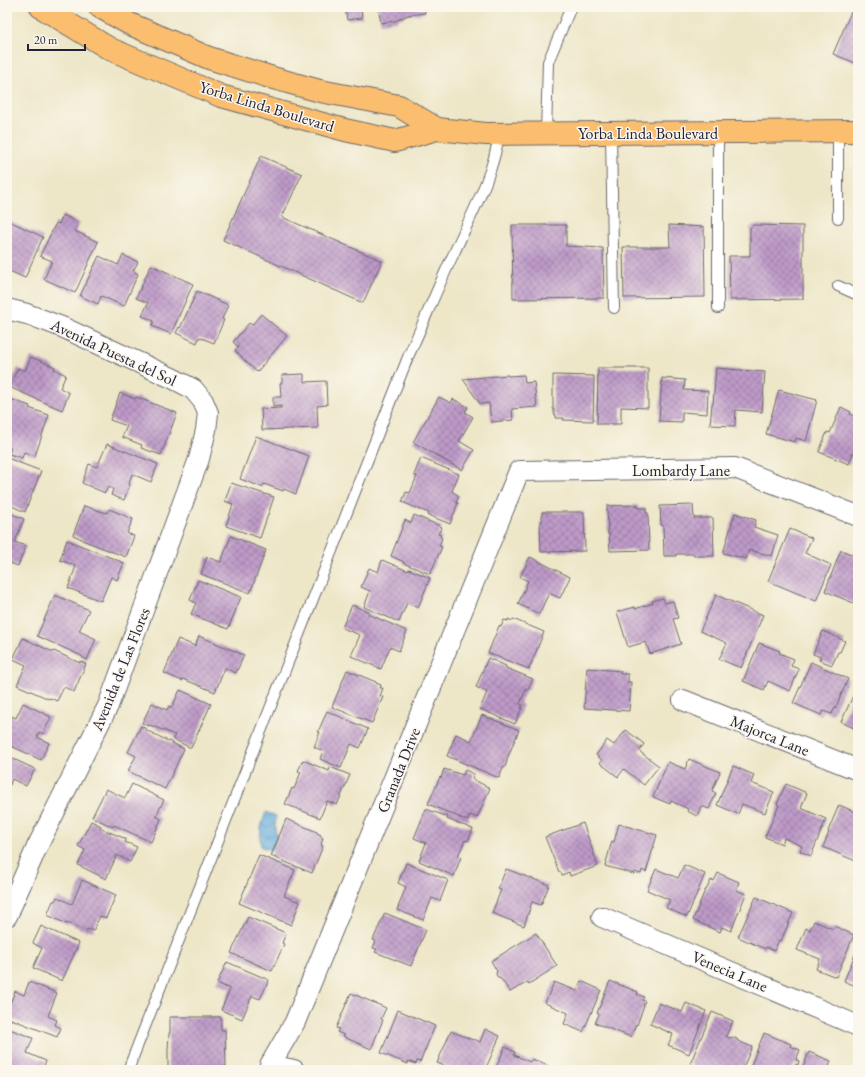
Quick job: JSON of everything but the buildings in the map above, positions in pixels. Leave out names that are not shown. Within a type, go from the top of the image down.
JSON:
[{"type":"main road","name":"Yorba Linda Boulevard","points":[[41,7],[110,49],[221,96],[338,128],[395,140],[437,129],[486,134],[848,131]]},
{"type":"main road","name":"Yorba Linda Boulevard","points":[[100,7],[130,24],[209,58],[320,91],[399,106],[437,129]]},
{"type":"main road","points":[[197,86],[209,58]]},
{"type":"street","name":"Avenida Puesta del Sol","points":[[7,309],[27,314],[62,327],[174,379],[193,389],[203,401],[208,413]]},
{"type":"street","name":"Avenida de Las Flores","points":[[7,916],[37,847],[108,706],[199,459],[206,430],[208,413]]},
{"type":"street","name":"Lombardy Lane","points":[[519,471],[735,468],[858,516]]},
{"type":"street","name":"Granada Drive","points":[[294,1070],[270,1064],[295,1022],[519,471]]},
{"type":"street","name":"Majorca Lane","points":[[683,700],[858,770]]},
{"type":"street","name":"Venecia Lane","points":[[602,917],[858,1026]]},
{"type":"lane","points":[[546,134],[548,62],[571,7]]},
{"type":"lane","points":[[838,218],[848,131]]},
{"type":"lane","points":[[718,133],[718,308]]},
{"type":"lane","points":[[128,1070],[405,365],[454,251],[480,198],[497,149],[499,134]]},
{"type":"lane","points":[[611,134],[614,308]]},
{"type":"lane","points":[[838,286],[858,295]]},
{"type":"water","points":[[266,812],[276,816],[275,828],[277,837],[272,850],[261,847],[261,829]]}]
